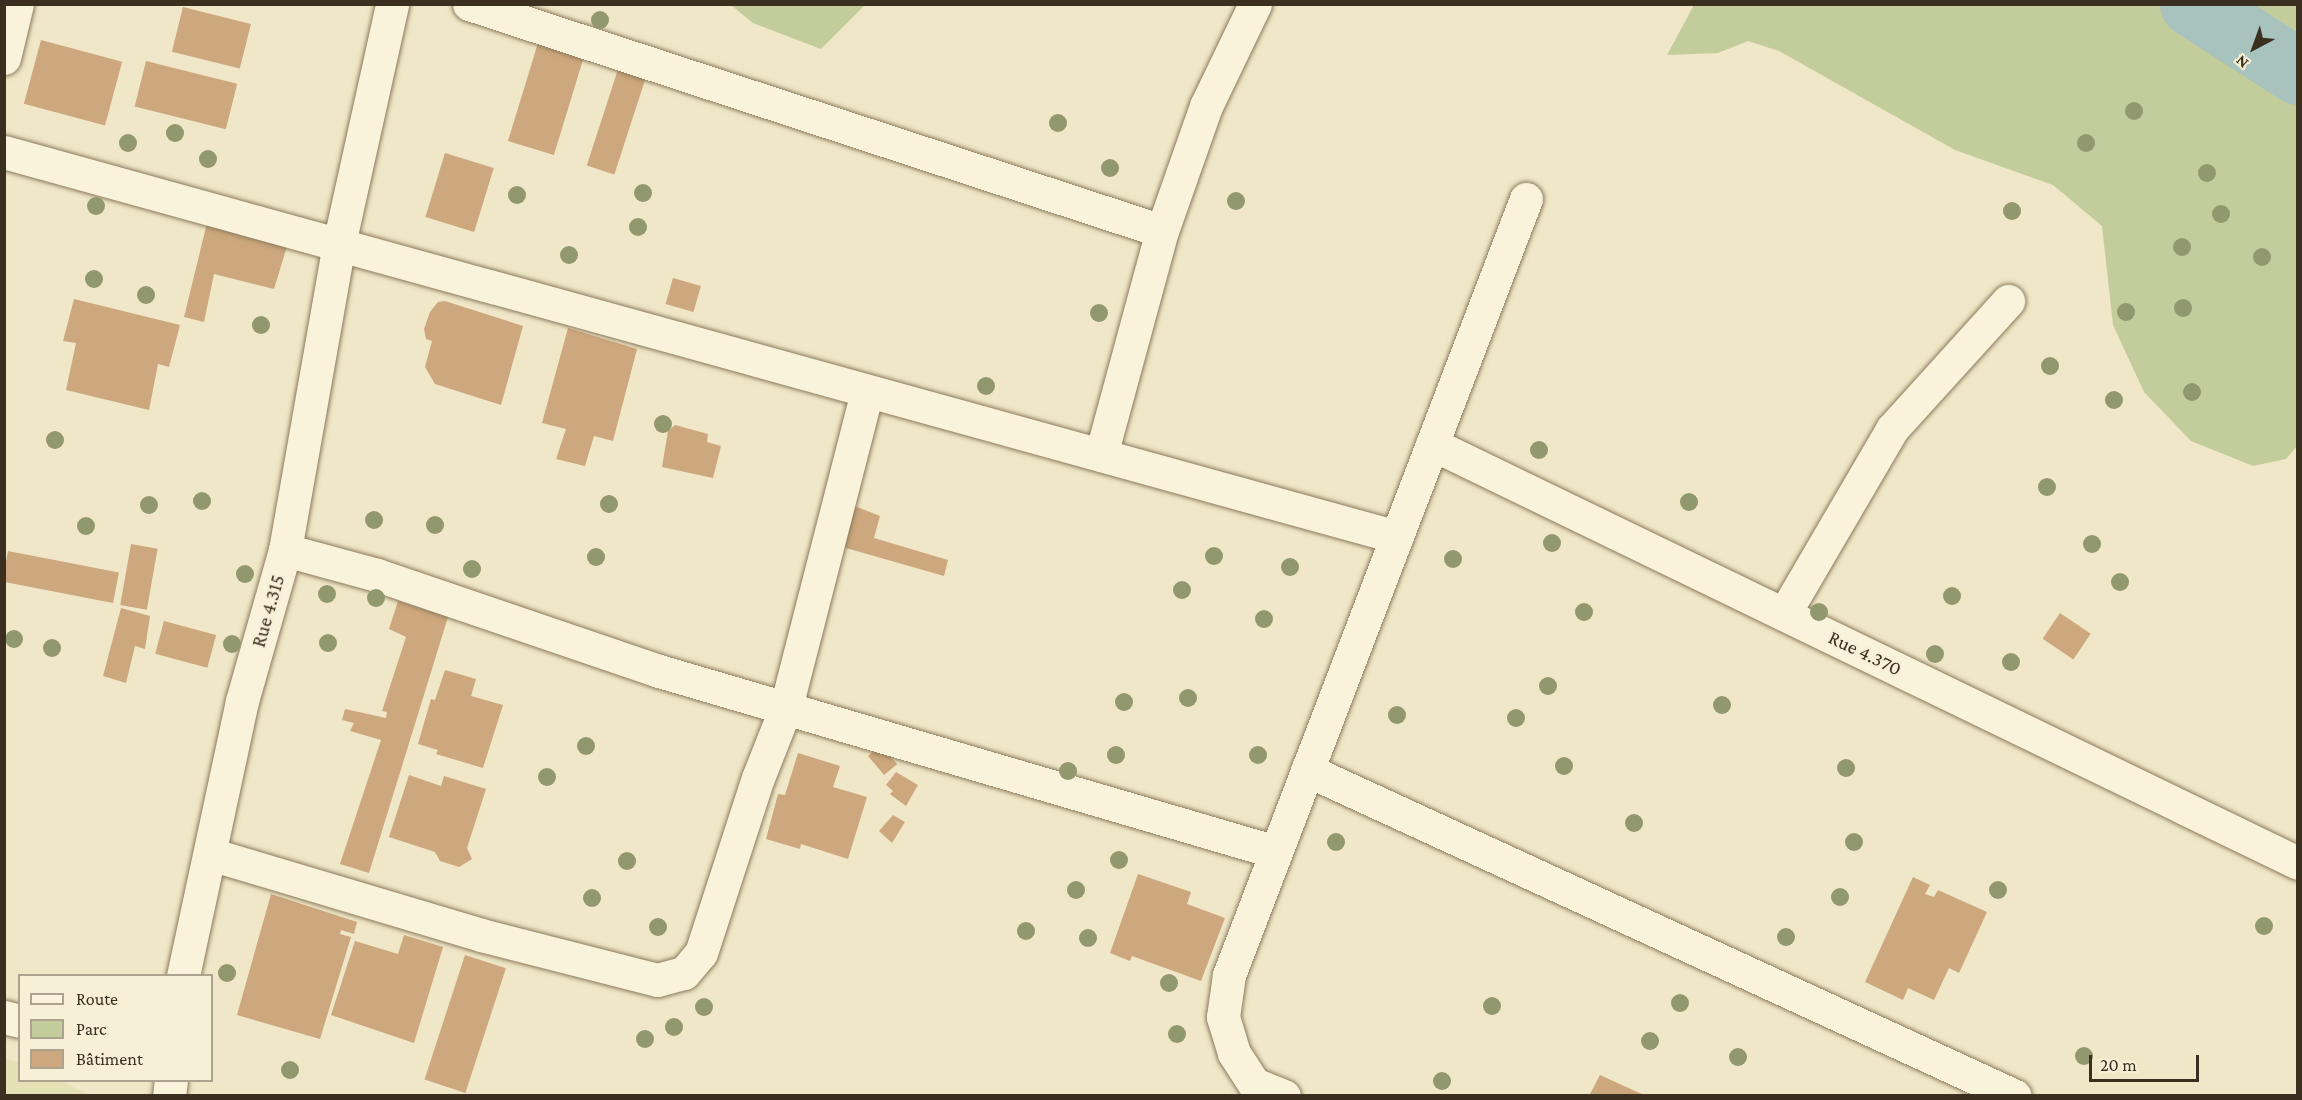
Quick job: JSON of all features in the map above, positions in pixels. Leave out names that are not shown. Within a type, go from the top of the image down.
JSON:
[{"type":"street","points":[[4,58],[17,4]]},
{"type":"street","name":"Rue 4.315","points":[[183,974],[242,701],[285,550],[339,244],[392,4]]},
{"type":"street","points":[[469,4],[1162,231]]},
{"type":"street","points":[[1101,455],[1162,231],[1206,106],[1255,4]]},
{"type":"street","points":[[4,152],[1397,537]]},
{"type":"street","points":[[1284,1095],[1254,1084],[1234,1053],[1223,1017],[1229,975],[1526,199]]},
{"type":"street","points":[[1784,614],[1892,429],[2008,301]]},
{"type":"street","points":[[210,854],[492,938],[657,980],[684,973],[701,953],[758,778],[786,708],[867,391]]},
{"type":"street","name":"Rue 4.370","points":[[1432,444],[2298,863]]},
{"type":"street","points":[[285,550],[377,576],[659,671],[1276,852]]},
{"type":"street","points":[[1307,770],[2015,1095]]},
{"type":"shaded area","points":[[5,1058],[18,1063],[18,1082],[63,1082],[89,1095],[5,1095]]},
{"type":"green space","points":[[731,5],[865,5],[821,49],[753,23]]},
{"type":"green space","points":[[1694,5],[2297,5],[2297,446],[2286,459],[2253,466],[2191,441],[2144,392],[2113,325],[2102,226],[2053,185],[1955,150],[1779,51],[1748,41],[1718,53],[1667,55]]},
{"type":"building","points":[[183,7],[251,24],[240,69],[172,52]]},
{"type":"building","points":[[541,33],[587,47],[554,155],[508,141]]},
{"type":"building","points":[[41,40],[122,62],[105,125],[24,104]]},
{"type":"building","points":[[622,57],[650,66],[614,174],[587,165]]},
{"type":"building","points":[[146,61],[237,84],[226,129],[135,107]]},
{"type":"building","points":[[445,153],[494,168],[474,232],[425,217]]},
{"type":"building","points":[[207,223],[288,243],[274,289],[214,274],[204,322],[184,317]]},
{"type":"building","points":[[673,278],[701,286],[693,312],[666,304]]},
{"type":"building","points":[[74,299],[180,325],[169,367],[158,364],[149,410],[66,390],[76,343],[63,341]]},
{"type":"building","points":[[445,301],[523,326],[501,405],[435,384],[425,367],[432,341],[426,339],[424,329],[430,312],[438,302]]},
{"type":"building","points":[[568,328],[637,349],[613,441],[594,436],[585,466],[556,459],[566,429],[542,423]]},
{"type":"building","points":[[675,425],[708,434],[707,442],[721,446],[713,478],[662,467],[668,431]]},
{"type":"building","points":[[852,505],[880,516],[874,538],[948,560],[944,576],[839,546]]},
{"type":"building","points":[[131,544],[158,549],[147,610],[120,605]]},
{"type":"building","points":[[8,551],[119,573],[113,603],[4,582]]},
{"type":"building","points":[[398,601],[448,617],[369,873],[340,864],[381,740],[350,731],[354,723],[342,720],[345,709],[386,718],[387,712],[382,711],[406,637],[389,629]]},
{"type":"building","points":[[121,608],[150,616],[145,649],[135,646],[126,683],[103,676]]},
{"type":"building","points":[[2060,613],[2091,634],[2073,659],[2043,639]]},
{"type":"building","points":[[164,621],[216,635],[207,668],[155,654]]},
{"type":"building","points":[[445,670],[476,679],[471,696],[503,705],[483,768],[436,754],[438,750],[418,744],[431,699],[435,700]]},
{"type":"building","points":[[881,745],[897,764],[884,775],[868,756]]},
{"type":"building","points":[[798,753],[840,766],[833,787],[867,797],[848,859],[801,844],[800,849],[766,839],[778,794],[785,795]]},
{"type":"building","points":[[896,772],[918,785],[906,806],[890,794],[893,791],[886,785]]},
{"type":"building","points":[[409,775],[441,786],[444,776],[486,789],[467,848],[472,859],[459,867],[440,861],[435,852],[389,837]]},
{"type":"building","points":[[893,815],[905,822],[892,843],[879,831]]},
{"type":"building","points":[[1138,874],[1191,892],[1187,904],[1225,918],[1201,981],[1132,956],[1130,961],[1110,953]]},
{"type":"building","points":[[1913,877],[1930,885],[1925,894],[1934,897],[1938,890],[1987,912],[1959,973],[1949,968],[1934,1000],[1908,988],[1903,1000],[1865,982]]},
{"type":"building","points":[[271,894],[357,922],[354,934],[341,930],[340,934],[351,937],[320,1039],[237,1015]]},
{"type":"building","points":[[404,935],[443,947],[414,1043],[331,1015],[355,941],[398,954]]},
{"type":"building","points":[[465,955],[506,968],[465,1093],[425,1080]]},
{"type":"building","points":[[1600,1075],[1646,1096],[1589,1096]]},
{"type":"waterway","points":[[2193,4],[2298,72]]}]
